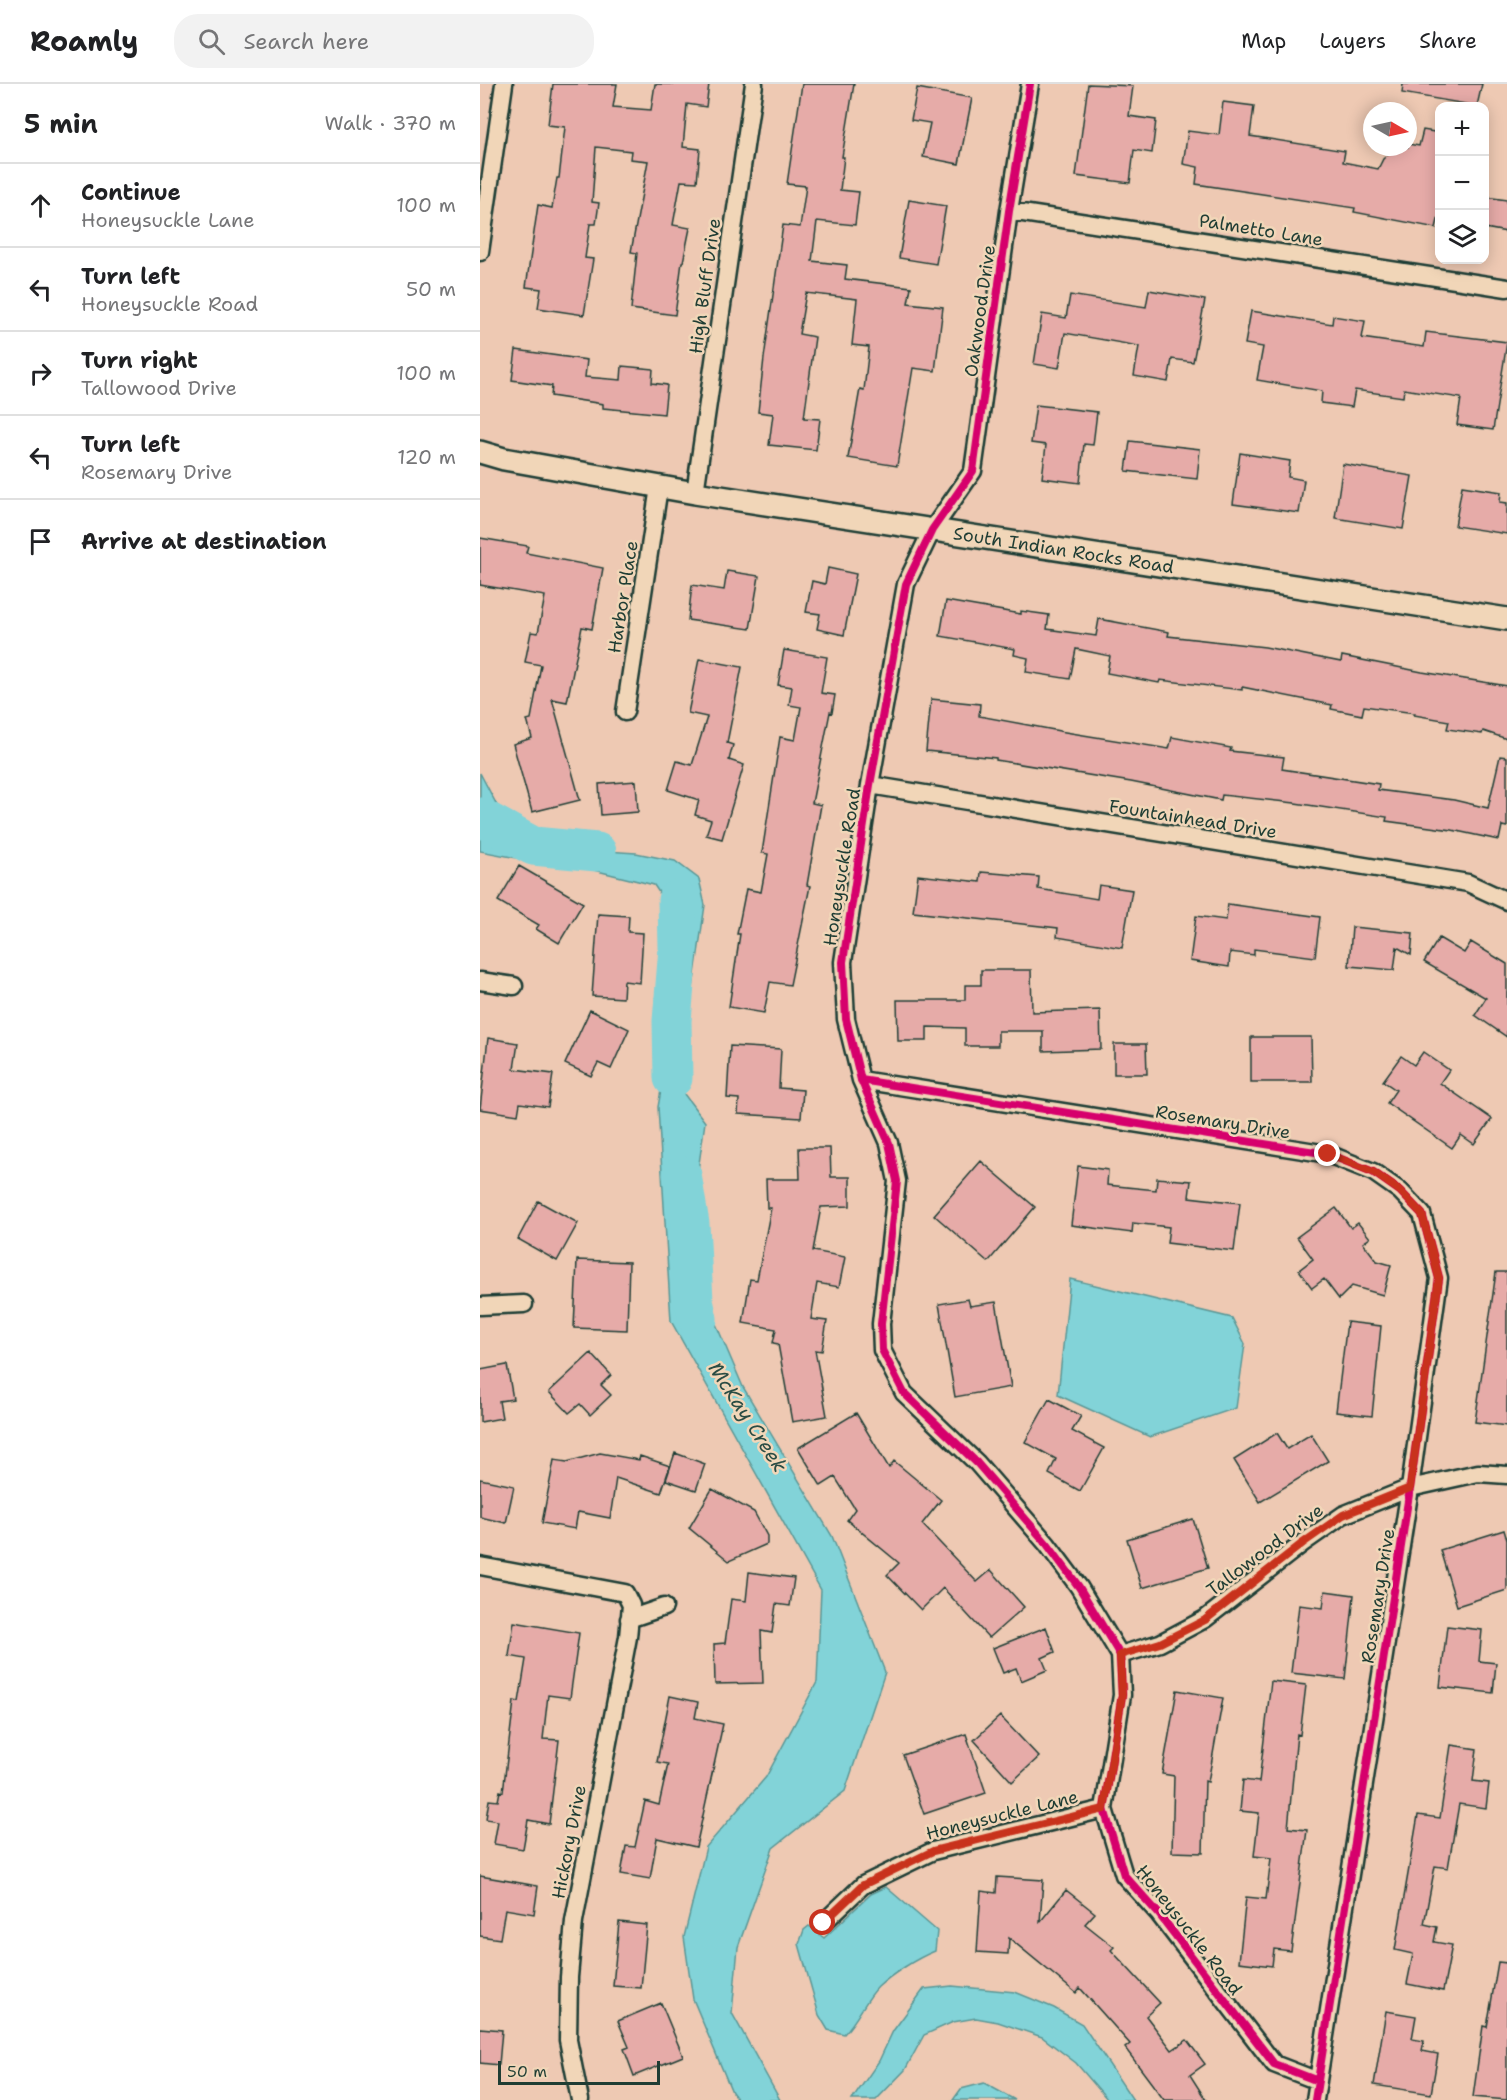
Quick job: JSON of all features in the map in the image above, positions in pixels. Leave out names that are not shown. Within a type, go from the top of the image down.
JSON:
[{"type":"street","points":[[480,252],[504,84]]},
{"type":"street","name":"High Bluff Drive","points":[[695,494],[754,84]]},
{"type":"street","name":"Oakwood Drive","points":[[932,530],[973,471],[1009,211],[1030,84]]},
{"type":"street","name":"Palmetto Lane","points":[[1009,211],[1507,288]]},
{"type":"street","name":"South Indian Rocks Road","points":[[480,452],[504,459],[695,494],[1507,619]]},
{"type":"street","name":"Harbor Place","points":[[625,712],[659,486]]},
{"type":"street","name":"Honeysuckle Road","points":[[932,530],[906,584],[870,785],[843,962],[846,1019],[861,1080],[889,1143],[897,1181],[881,1324],[882,1350],[904,1393],[978,1463],[1047,1545],[1079,1587],[1120,1655],[1122,1695],[1104,1809],[1124,1875],[1160,1914],[1274,2064],[1318,2081]]},
{"type":"street","name":"Fountainhead Drive","points":[[870,785],[1468,883],[1507,901]]},
{"type":"street","points":[[480,981],[514,986]]},
{"type":"street","name":"Rosemary Drive","points":[[861,1080],[1328,1154],[1373,1172],[1400,1191],[1422,1214],[1439,1278],[1410,1488],[1315,2100]]},
{"type":"street","points":[[480,1306],[524,1304]]},
{"type":"street","name":"Tallowood Drive","points":[[1120,1655],[1160,1643],[1205,1620],[1303,1543],[1343,1515],[1410,1488],[1478,1473],[1507,1475]]},
{"type":"street","name":"Hickory Drive","points":[[480,1566],[625,1593],[631,1605],[626,1649],[574,1921],[569,1977],[568,2040],[580,2100]]},
{"type":"street","points":[[629,1620],[664,1606]]},
{"type":"street","name":"Honeysuckle Lane","points":[[823,1923],[863,1885],[933,1851],[1104,1809]]},
{"type":"water","points":[[480,773],[499,809],[533,830],[533,861],[480,851]]},
{"type":"water","points":[[544,847],[636,853],[675,861],[699,879],[705,905],[686,1037],[675,1082],[705,1122],[686,1254],[743,1387],[832,1536],[885,1672],[845,1791],[773,1848],[738,1947],[732,2013],[780,2100],[738,2100],[732,2092],[693,1999],[684,1937],[706,1847],[766,1777],[817,1682],[821,1590],[671,1321],[658,1107],[679,989],[676,918],[654,885],[585,868],[544,862]]},
{"type":"water","points":[[1070,1279],[1232,1318],[1245,1344],[1236,1408],[1150,1437],[1058,1395]]},
{"type":"water","points":[[886,1887],[937,1931],[935,1951],[905,1967],[878,1987],[844,2034],[828,2030],[819,2015],[799,1944],[804,1930],[809,1926],[824,1938],[871,1894]]},
{"type":"water","points":[[952,1986],[1015,1992],[1054,2008],[1082,2024],[1133,2100],[1108,2100],[1076,2063],[1042,2037],[998,2022],[976,2018],[953,2022],[924,2035],[905,2070],[876,2100],[852,2100],[879,2061],[893,2031],[924,1989]]},
{"type":"water","points":[[984,2083],[1015,2100],[953,2100],[961,2089]]},
{"type":"building","points":[[553,84],[617,84],[613,107],[651,110],[655,84],[709,84],[706,107],[687,104],[683,147],[700,149],[697,182],[681,181],[673,225],[690,228],[682,262],[675,315],[631,309],[637,253],[631,252],[648,161],[630,159],[631,151],[596,147],[592,202],[599,203],[596,224],[590,224],[585,258],[593,259],[584,315],[538,308],[541,289],[526,287],[538,205],[552,208],[557,178],[559,178],[565,127],[548,125]]},
{"type":"building","points":[[802,84],[854,84],[842,157],[844,157],[840,190],[859,192],[855,225],[817,221],[812,261],[847,265],[845,279],[911,287],[908,303],[943,307],[935,371],[913,368],[897,466],[848,458],[860,389],[864,390],[869,347],[852,345],[857,299],[806,293],[799,334],[815,337],[804,418],[820,419],[816,450],[769,445],[773,414],[758,412],[783,225],[800,227],[806,186],[787,184]]},
{"type":"building","points":[[1088,84],[1133,86],[1129,116],[1156,120],[1152,153],[1134,150],[1130,183],[1076,176]]},
{"type":"building","points":[[1403,84],[1482,84],[1478,102],[1454,102],[1402,93]]},
{"type":"building","points":[[917,88],[972,98],[959,164],[923,157],[930,123],[911,120]]},
{"type":"building","points":[[1223,102],[1254,106],[1250,136],[1345,151],[1343,162],[1378,169],[1386,156],[1417,156],[1417,146],[1419,146],[1423,130],[1435,132],[1435,228],[1354,212],[1355,208],[1196,184],[1198,167],[1183,164],[1188,131],[1219,135]]},
{"type":"building","points":[[1489,198],[1507,200],[1507,232],[1489,229]]},
{"type":"building","points":[[909,200],[946,206],[936,264],[899,258]]},
{"type":"building","points":[[1149,290],[1205,300],[1193,362],[1172,359],[1168,382],[1134,376],[1139,346],[1065,333],[1059,368],[1034,364],[1042,314],[1066,318],[1070,295],[1146,307]]},
{"type":"building","points":[[1251,311],[1332,324],[1333,316],[1365,321],[1362,338],[1424,347],[1426,332],[1507,342],[1493,430],[1457,425],[1461,398],[1404,389],[1403,397],[1355,390],[1352,407],[1321,403],[1322,391],[1257,380],[1263,347],[1245,344]]},
{"type":"building","points":[[516,350],[587,360],[585,377],[621,380],[622,366],[653,369],[652,383],[667,385],[664,414],[603,408],[603,404],[551,396],[552,386],[512,380]]},
{"type":"building","points":[[1036,405],[1097,412],[1093,445],[1084,444],[1080,483],[1042,478],[1046,445],[1031,443]]},
{"type":"building","points":[[1130,441],[1200,449],[1197,479],[1126,471]]},
{"type":"building","points":[[1240,453],[1290,461],[1288,477],[1304,480],[1299,513],[1233,504]]},
{"type":"building","points":[[1343,464],[1412,476],[1403,529],[1335,518]]},
{"type":"building","points":[[1462,486],[1501,492],[1500,502],[1507,503],[1507,534],[1455,526]]},
{"type":"building","points":[[480,538],[528,546],[526,553],[603,568],[592,629],[582,627],[567,702],[552,699],[580,800],[532,812],[513,744],[532,738],[527,720],[531,719],[541,665],[525,662],[531,632],[538,633],[545,596],[480,585]]},
{"type":"building","points":[[828,568],[856,574],[844,635],[817,629],[820,614],[806,612],[812,581],[825,584]]},
{"type":"building","points":[[727,571],[759,576],[750,629],[688,620],[692,585],[724,590]]},
{"type":"building","points":[[946,601],[1021,614],[1021,611],[1049,615],[1047,629],[1096,636],[1099,619],[1169,632],[1168,636],[1265,647],[1341,662],[1342,656],[1507,686],[1507,739],[1483,731],[1482,734],[1447,729],[1449,721],[1414,715],[1415,713],[1364,706],[1362,715],[1331,709],[1332,705],[1242,687],[1242,690],[1160,680],[1159,683],[1107,673],[1110,656],[1076,649],[1070,679],[1026,672],[1028,658],[1014,655],[1015,649],[940,636]]},
{"type":"building","points":[[784,650],[827,657],[821,693],[835,695],[812,803],[821,805],[807,885],[810,886],[790,985],[770,982],[764,1013],[729,1007],[740,934],[737,934],[746,889],[761,892],[768,854],[762,853],[780,737],[795,740],[801,707],[789,705],[792,687],[778,685]]},
{"type":"building","points":[[699,659],[742,667],[727,743],[733,745],[729,760],[744,765],[722,839],[706,835],[711,820],[695,815],[699,800],[668,790],[677,761],[692,765],[707,717],[688,713]]},
{"type":"building","points":[[931,699],[980,704],[979,716],[1065,732],[1169,749],[1172,737],[1231,748],[1230,751],[1284,757],[1282,769],[1379,784],[1378,790],[1454,800],[1488,808],[1500,756],[1507,757],[1507,827],[1502,826],[1499,840],[1452,830],[1386,821],[1387,817],[1222,795],[1221,800],[1131,782],[996,760],[996,758],[926,751]]},
{"type":"building","points":[[636,781],[638,812],[601,815],[599,784]]},
{"type":"building","points":[[519,866],[583,903],[559,943],[536,929],[539,925],[498,901]]},
{"type":"building","points":[[981,872],[1039,877],[1038,889],[1097,899],[1099,885],[1132,890],[1122,948],[1057,937],[1058,928],[913,912],[918,875],[980,882]]},
{"type":"building","points":[[1228,904],[1320,917],[1315,957],[1254,949],[1254,955],[1230,952],[1229,967],[1190,961],[1196,916],[1226,920]]},
{"type":"building","points":[[598,914],[629,916],[628,932],[643,933],[640,983],[624,981],[623,998],[592,996]]},
{"type":"building","points":[[1352,927],[1413,933],[1411,955],[1397,947],[1394,970],[1349,966]]},
{"type":"building","points":[[1439,938],[1464,953],[1471,942],[1507,964],[1507,1037],[1475,1015],[1486,998],[1424,962]]},
{"type":"building","points":[[981,970],[1031,970],[1032,1012],[1100,1010],[1101,1049],[1043,1051],[1043,1031],[998,1031],[998,1046],[965,1046],[965,1028],[927,1027],[927,1041],[898,1041],[897,1000],[965,1000],[965,985],[981,985]]},
{"type":"building","points":[[590,1010],[629,1029],[611,1069],[598,1063],[591,1076],[565,1064]]},
{"type":"building","points":[[1251,1037],[1311,1037],[1312,1082],[1251,1082]]},
{"type":"building","points":[[488,1038],[518,1043],[514,1069],[553,1074],[548,1107],[520,1103],[518,1115],[480,1109]]},
{"type":"building","points":[[1114,1044],[1146,1044],[1147,1074],[1114,1074]]},
{"type":"building","points":[[730,1046],[781,1049],[779,1088],[803,1090],[801,1118],[738,1114],[739,1099],[727,1098]]},
{"type":"building","points":[[1423,1052],[1449,1070],[1440,1083],[1492,1119],[1474,1144],[1461,1135],[1452,1148],[1387,1103],[1396,1090],[1383,1081],[1401,1056],[1414,1065]]},
{"type":"building","points":[[799,1148],[830,1148],[831,1177],[850,1177],[850,1206],[821,1207],[813,1251],[845,1257],[839,1287],[817,1283],[811,1319],[827,1321],[822,1351],[815,1350],[827,1416],[792,1422],[778,1344],[773,1343],[776,1329],[743,1323],[750,1279],[757,1280],[771,1208],[767,1208],[766,1179],[800,1179]]},
{"type":"building","points":[[981,1161],[1035,1207],[988,1262],[934,1215]]},
{"type":"building","points":[[1078,1166],[1108,1170],[1107,1185],[1156,1190],[1157,1178],[1191,1181],[1189,1197],[1240,1203],[1234,1251],[1167,1243],[1169,1227],[1133,1223],[1132,1233],[1071,1225]]},
{"type":"building","points":[[538,1201],[578,1223],[557,1261],[518,1239]]},
{"type":"building","points":[[1336,1208],[1351,1228],[1358,1223],[1370,1238],[1363,1243],[1377,1261],[1391,1265],[1383,1295],[1352,1286],[1339,1299],[1324,1279],[1312,1288],[1299,1270],[1313,1259],[1297,1237]]},
{"type":"building","points":[[577,1260],[629,1262],[627,1330],[574,1328]]},
{"type":"building","points":[[1496,1272],[1507,1272],[1507,1426],[1475,1422]]},
{"type":"building","points":[[968,1299],[970,1306],[996,1302],[1011,1387],[955,1397],[939,1304]]},
{"type":"building","points":[[1347,1322],[1381,1326],[1372,1416],[1336,1412]]},
{"type":"building","points":[[591,1353],[611,1375],[601,1385],[611,1395],[590,1415],[580,1404],[569,1413],[549,1392]]},
{"type":"building","points":[[507,1365],[513,1399],[499,1401],[502,1418],[480,1422],[480,1370]]},
{"type":"building","points":[[1049,1399],[1081,1416],[1072,1431],[1104,1448],[1080,1491],[1049,1474],[1056,1459],[1025,1442]]},
{"type":"building","points":[[856,1413],[889,1468],[894,1461],[941,1500],[922,1524],[977,1582],[991,1570],[1024,1607],[989,1638],[943,1588],[921,1610],[887,1575],[899,1563],[847,1520],[855,1509],[835,1477],[821,1486],[798,1448]]},
{"type":"building","points":[[1277,1433],[1287,1449],[1311,1434],[1328,1461],[1260,1502],[1234,1460]]},
{"type":"building","points":[[600,1453],[639,1460],[640,1456],[670,1466],[661,1493],[616,1478],[610,1518],[578,1512],[575,1529],[542,1523],[554,1460],[567,1462]]},
{"type":"building","points":[[675,1453],[705,1464],[696,1490],[666,1480]]},
{"type":"building","points":[[480,1479],[514,1486],[506,1523],[480,1517]]},
{"type":"building","points":[[712,1489],[754,1512],[767,1536],[767,1544],[729,1561],[689,1528]]},
{"type":"building","points":[[1193,1519],[1208,1568],[1142,1588],[1127,1539]]},
{"type":"building","points":[[1504,1530],[1507,1540],[1507,1590],[1457,1606],[1440,1550]]},
{"type":"building","points":[[749,1572],[794,1578],[790,1606],[776,1604],[772,1633],[761,1631],[763,1683],[715,1684],[714,1644],[725,1643],[731,1599],[746,1601]]},
{"type":"building","points":[[1325,1591],[1354,1595],[1345,1679],[1291,1673],[1299,1605],[1323,1608]]},
{"type":"building","points":[[514,1622],[579,1633],[570,1698],[548,1695],[543,1739],[559,1740],[549,1824],[528,1820],[523,1849],[494,1844],[498,1821],[486,1819],[489,1800],[498,1801],[500,1791],[503,1792],[514,1701],[519,1702],[526,1659],[509,1656]]},
{"type":"building","points":[[1447,1626],[1482,1630],[1479,1661],[1496,1663],[1493,1693],[1440,1687]]},
{"type":"building","points":[[1046,1627],[1055,1652],[1042,1658],[1047,1670],[1021,1681],[1016,1668],[1003,1673],[993,1648]]},
{"type":"building","points":[[1271,1681],[1306,1685],[1300,1735],[1297,1734],[1288,1828],[1307,1830],[1291,1951],[1274,1949],[1272,1966],[1239,1962],[1246,1897],[1266,1899],[1271,1858],[1254,1856],[1259,1813],[1240,1811],[1243,1780],[1259,1782]]},
{"type":"building","points":[[1177,1690],[1223,1698],[1208,1782],[1205,1781],[1203,1853],[1172,1852],[1174,1776],[1162,1774]]},
{"type":"building","points":[[670,1696],[698,1702],[695,1718],[723,1724],[696,1847],[657,1838],[650,1879],[621,1874],[626,1846],[635,1847],[645,1801],[659,1805],[668,1764],[657,1762]]},
{"type":"building","points":[[1000,1716],[1039,1757],[1012,1782],[974,1740]]},
{"type":"building","points":[[966,1734],[986,1793],[924,1814],[903,1755]]},
{"type":"building","points":[[1451,1745],[1477,1749],[1473,1781],[1489,1783],[1486,1808],[1459,1804],[1448,1868],[1435,1866],[1424,1924],[1437,1927],[1434,1942],[1452,1945],[1443,1991],[1407,1984],[1413,1954],[1395,1950],[1418,1815],[1440,1818]]},
{"type":"building","points":[[480,1876],[538,1886],[534,1914],[505,1909],[500,1939],[480,1936]]},
{"type":"building","points":[[997,1877],[1043,1880],[1040,1922],[1066,1890],[1095,1913],[1085,1924],[1114,1947],[1111,1950],[1160,2003],[1146,2016],[1172,2050],[1187,2040],[1205,2064],[1190,2075],[1206,2100],[1164,2100],[1125,2048],[1130,2044],[1080,1988],[1076,1993],[1009,1938],[1008,1954],[977,1952],[981,1891],[996,1893]]},
{"type":"building","points":[[619,1922],[647,1925],[641,1988],[613,1986]]},
{"type":"building","points":[[1498,1962],[1507,1963],[1507,2100],[1473,2097],[1483,2026],[1487,2027]]},
{"type":"building","points":[[661,2003],[683,2056],[634,2076],[624,2049],[629,2047],[618,2021]]},
{"type":"building","points":[[1386,2011],[1416,2016],[1412,2039],[1424,2041],[1422,2051],[1438,2054],[1431,2094],[1374,2085]]},
{"type":"building","points":[[480,2028],[502,2030],[499,2065],[480,2063]]},
{"type":"waterway","name":"McKay Creek","points":[[480,817],[533,846],[597,852]]},
{"type":"waterway","name":"McKay Creek","points":[[673,1078],[672,1021],[678,948],[677,900]]},
{"type":"waterway","name":"McKay Creek","points":[[682,1175],[690,1224],[694,1301],[698,1319]]},
{"type":"cycle path","points":[[1030,84],[1009,211],[973,471],[932,530],[906,584],[870,785],[843,962],[846,1019],[861,1080],[889,1143],[897,1181],[881,1324],[882,1350],[904,1393],[977,1463],[1047,1544],[1079,1587],[1120,1655],[1122,1695],[1104,1809],[1124,1875],[1159,1914],[1274,2064],[1318,2081]]},
{"type":"cycle path","points":[[861,1080],[1328,1154],[1373,1172],[1400,1191],[1422,1214],[1439,1278],[1410,1488],[1315,2100]]},
{"type":"route","points":[[823,1923],[863,1885],[933,1851],[1104,1809],[1122,1695],[1120,1655],[1160,1643],[1205,1620],[1303,1543],[1343,1515],[1410,1488],[1439,1278],[1422,1214],[1400,1191],[1373,1172],[1328,1154]]}]
